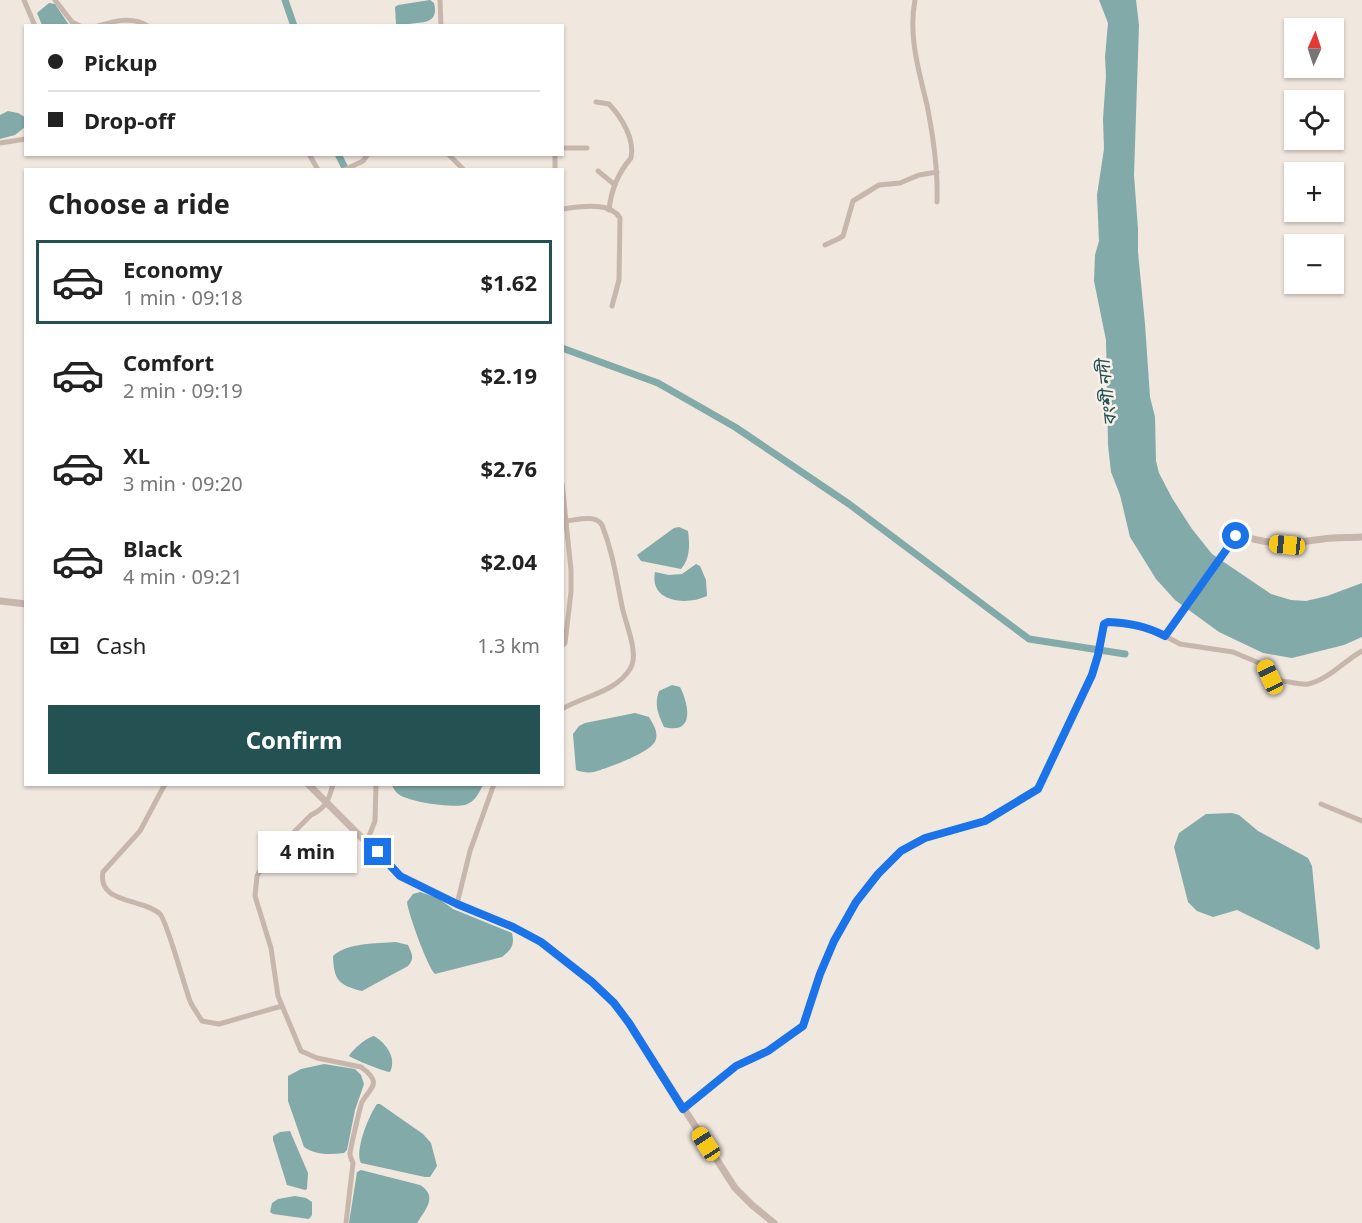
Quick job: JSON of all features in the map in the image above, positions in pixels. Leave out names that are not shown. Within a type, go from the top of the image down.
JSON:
[{"type":"street","points":[[24,0],[34,24]]},
{"type":"street","points":[[55,0],[76,24]]},
{"type":"street","points":[[440,0],[441,24]]},
{"type":"street","points":[[915,0],[912,17],[913,35],[937,172],[936,202]]},
{"type":"street","points":[[105,24],[129,20],[145,24]]},
{"type":"street","points":[[596,102],[609,104],[612,107],[623,123],[630,140],[631,158],[625,164],[615,185],[609,210]]},
{"type":"street","points":[[0,143],[24,139]]},
{"type":"street","points":[[564,148],[587,148]]},
{"type":"street","points":[[349,168],[360,163],[366,156]]},
{"type":"street","points":[[450,156],[462,168]]},
{"type":"street","points":[[598,171],[615,185]]},
{"type":"street","points":[[825,245],[843,236],[853,201],[857,198],[879,186],[900,183],[919,175],[937,172]]},
{"type":"street","points":[[564,209],[589,206],[609,210],[618,214],[620,218],[620,280],[612,306]]},
{"type":"street","points":[[564,501],[571,592],[564,644]]},
{"type":"street","points":[[564,708],[613,686],[629,670],[633,662],[630,633],[622,605],[617,573],[602,525],[594,518],[567,521]]},
{"type":"street","points":[[1167,634],[1238,534],[1257,541],[1287,545],[1326,538],[1362,537]]},
{"type":"street","points":[[0,601],[24,604]]},
{"type":"street","points":[[683,1109],[736,1066],[768,1051],[803,1026],[820,974],[834,941],[856,902],[878,874],[901,851],[925,838],[985,821],[1038,789],[1092,675],[1104,624],[1108,622],[1150,628],[1167,634],[1180,644],[1233,652],[1264,665],[1270,677],[1276,681],[1308,684],[1324,678],[1362,651]]},
{"type":"street","points":[[164,786],[140,831],[103,872],[102,884],[110,895],[150,908],[163,917],[191,1002],[202,1021],[219,1024],[282,1006]]},
{"type":"street","points":[[310,786],[400,876],[541,942],[592,982],[614,1003],[629,1023],[735,1188],[774,1223]]},
{"type":"street","points":[[332,786],[328,803],[320,811],[311,815],[266,860],[256,876],[255,896],[271,948],[278,996],[301,1051],[317,1058],[361,1067],[373,1081],[373,1089],[362,1102],[350,1154],[353,1163],[346,1223]]},
{"type":"street","points":[[367,841],[375,821],[376,786]]},
{"type":"street","points":[[457,904],[470,851],[493,786]]},
{"type":"street","points":[[1321,804],[1362,821]]},
{"type":"water","points":[[430,0],[434,3],[435,8],[432,19],[421,23],[396,24],[395,7]]},
{"type":"water","points":[[1099,0],[1136,0],[1139,25],[1134,175],[1150,397],[1155,417],[1156,461],[1159,473],[1192,529],[1212,554],[1271,594],[1291,600],[1306,601],[1362,583],[1362,637],[1344,645],[1292,658],[1263,653],[1219,632],[1175,600],[1156,579],[1130,537],[1120,495],[1111,472],[1108,445],[1106,340],[1094,281],[1095,255],[1099,241],[1097,195],[1104,149],[1103,119],[1108,23]]},
{"type":"water","points":[[49,3],[55,4],[68,24],[42,24],[37,13]]},
{"type":"water","points":[[8,111],[18,113],[24,116],[24,128],[15,135],[0,139],[0,115]]},
{"type":"water","points":[[679,527],[688,531],[689,541],[688,556],[681,569],[641,561],[637,555],[674,528]]},
{"type":"water","points":[[696,564],[700,566],[706,580],[707,596],[680,601],[663,595],[658,590],[655,572],[669,575],[682,574]]},
{"type":"water","points":[[672,685],[680,687],[687,710],[685,723],[681,727],[674,728],[664,727],[657,705],[659,691]]},
{"type":"water","points":[[635,713],[649,717],[656,733],[653,744],[639,754],[600,770],[582,772],[576,770],[573,734],[579,726]]},
{"type":"water","points":[[392,786],[482,786],[471,802],[459,806],[430,804],[402,796]]},
{"type":"water","points":[[1206,814],[1239,815],[1258,831],[1308,858],[1312,866],[1320,948],[1317,950],[1237,910],[1213,917],[1197,911],[1188,902],[1174,847],[1179,833]]},
{"type":"water","points":[[420,892],[438,898],[453,909],[512,933],[513,944],[502,957],[435,974],[419,940],[407,902],[413,894]]},
{"type":"water","points":[[396,942],[408,945],[412,953],[408,966],[362,991],[343,984],[336,976],[333,956],[339,951],[363,945]]},
{"type":"water","points":[[374,1036],[389,1051],[392,1061],[390,1072],[349,1056],[360,1044]]},
{"type":"water","points":[[324,1064],[355,1069],[361,1075],[364,1084],[355,1110],[347,1150],[344,1153],[323,1154],[304,1147],[288,1101],[288,1076],[301,1069]]},
{"type":"water","points":[[377,1104],[423,1134],[431,1143],[437,1166],[430,1177],[361,1163],[359,1150],[361,1142]]},
{"type":"water","points":[[290,1131],[308,1173],[305,1190],[287,1185],[273,1140],[273,1136],[280,1132]]},
{"type":"water","points":[[361,1170],[420,1185],[425,1189],[429,1203],[417,1223],[349,1223],[357,1172]]},
{"type":"water","points":[[295,1196],[312,1202],[312,1215],[309,1219],[270,1212],[272,1203],[278,1199]]},
{"type":"waterway","points":[[285,0],[293,24]]},
{"type":"waterway","points":[[339,156],[345,168]]},
{"type":"waterway","points":[[564,349],[658,383],[735,427],[849,504],[1029,639],[1125,654]]},
{"type":"route","points":[[378,852],[400,876],[541,942],[592,982],[614,1003],[629,1023],[683,1109],[736,1066],[768,1051],[803,1026],[820,974],[834,941],[856,902],[878,874],[901,851],[925,838],[985,821],[1038,789],[1092,675],[1104,624],[1108,622],[1137,625],[1150,628],[1165,636],[1236,536]]},
{"type":"water label","name":"বংশী নদী","points":[[1106,393]]}]
